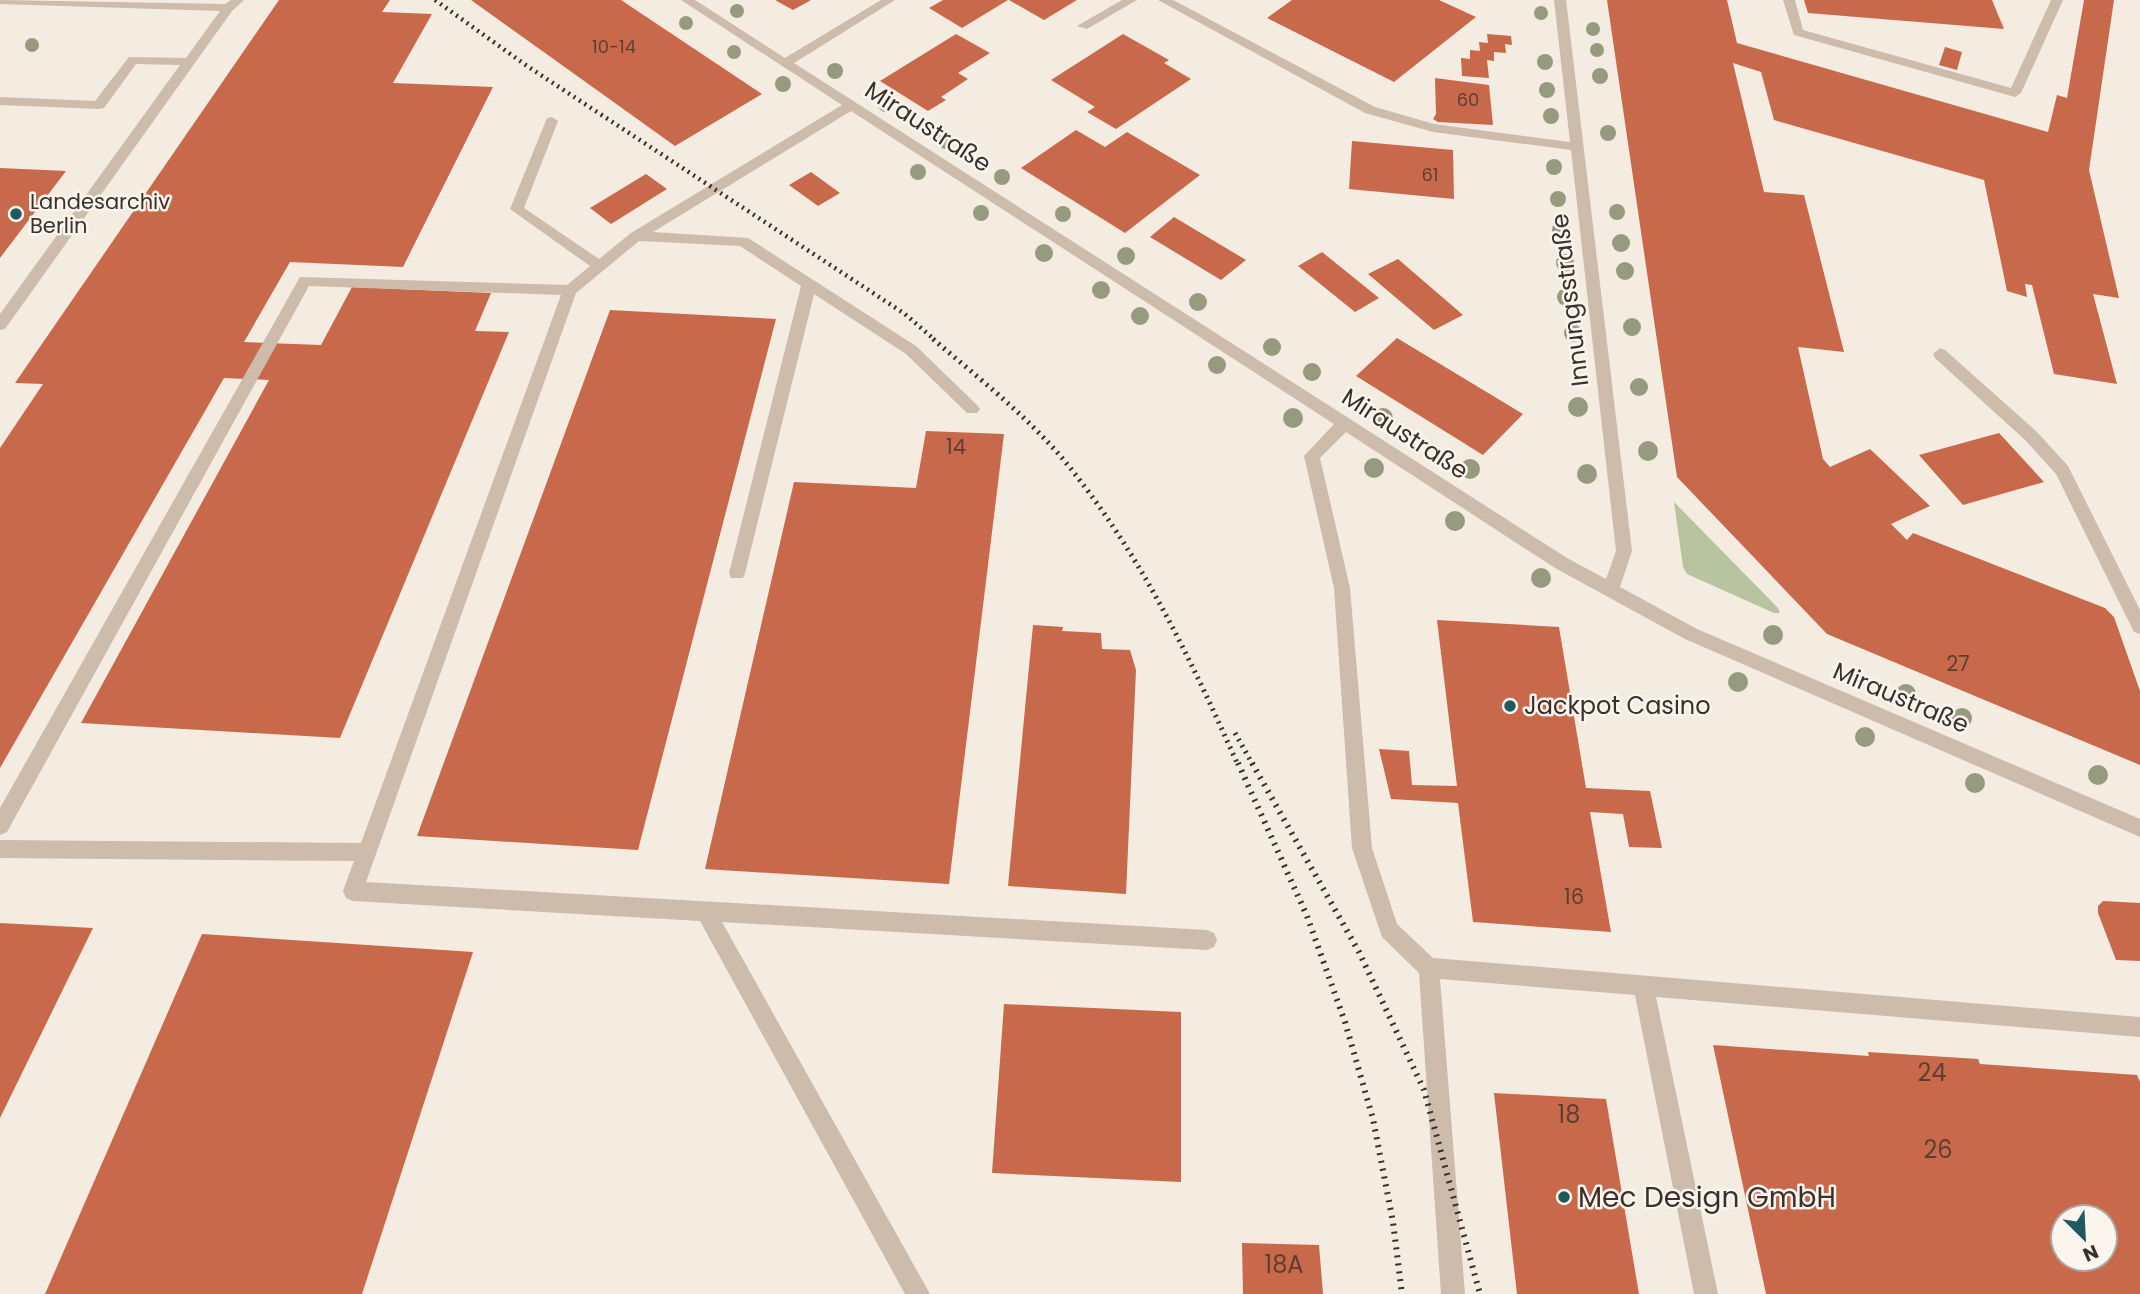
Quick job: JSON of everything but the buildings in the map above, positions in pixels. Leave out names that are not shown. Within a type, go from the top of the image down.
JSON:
[{"type":"street","points":[[0,0],[233,4]]},
{"type":"street","name":"Miraustraße","points":[[687,0],[1344,424],[1610,592],[1691,634],[2140,828]]},
{"type":"street","points":[[785,63],[889,0]]},
{"type":"street","points":[[1083,26],[1131,0]]},
{"type":"street","points":[[1164,0],[1370,110],[1433,128],[1577,147]]},
{"type":"street","name":"Innungsstraße","points":[[1560,0],[1624,551],[1610,592]]},
{"type":"street","points":[[1789,0],[1798,32],[2015,93],[2057,0]]},
{"type":"street","points":[[0,325],[233,4]]},
{"type":"street","points":[[0,101],[99,105],[133,60],[189,62]]},
{"type":"street","points":[[850,106],[636,236],[570,290],[353,891],[1207,940]]},
{"type":"street","points":[[552,121],[517,209],[598,265]]},
{"type":"street","points":[[636,236],[743,241],[911,350],[972,410]]},
{"type":"street","points":[[0,826],[305,281],[570,290]]},
{"type":"street","points":[[737,573],[809,284]]},
{"type":"street","points":[[1940,354],[2031,436],[2062,470],[2140,627]]},
{"type":"street","points":[[1344,424],[1312,456],[1342,588],[1362,848],[1389,930],[1429,968],[2140,1027]]},
{"type":"street","points":[[0,849],[366,852]]},
{"type":"street","points":[[706,912],[918,1294]]},
{"type":"street","points":[[1429,968],[1454,1294]]},
{"type":"street","points":[[1643,984],[1706,1294]]},
{"type":"green space","points":[[1674,502],[1780,613],[1774,613],[1687,574],[1683,567]]},
{"type":"railway","points":[[435,0],[527,66],[905,314],[935,340]]},
{"type":"railway","points":[[933,339],[1008,403],[1043,437],[1100,508],[1166,614],[1238,765]]},
{"type":"railway","points":[[1235,733],[1253,765]]},
{"type":"railway","points":[[1238,763],[1307,916],[1345,1022],[1373,1119],[1393,1222],[1402,1294]]},
{"type":"railway","points":[[1252,763],[1359,952],[1424,1090],[1480,1294]]},
{"type":"place","name":"Landesarchiv Berlin","points":[[16,214]]},
{"type":"place","name":"Jackpot Casino","points":[[1510,706]]},
{"type":"place","name":"Mec Design GmbH","points":[[1564,1197]]}]
